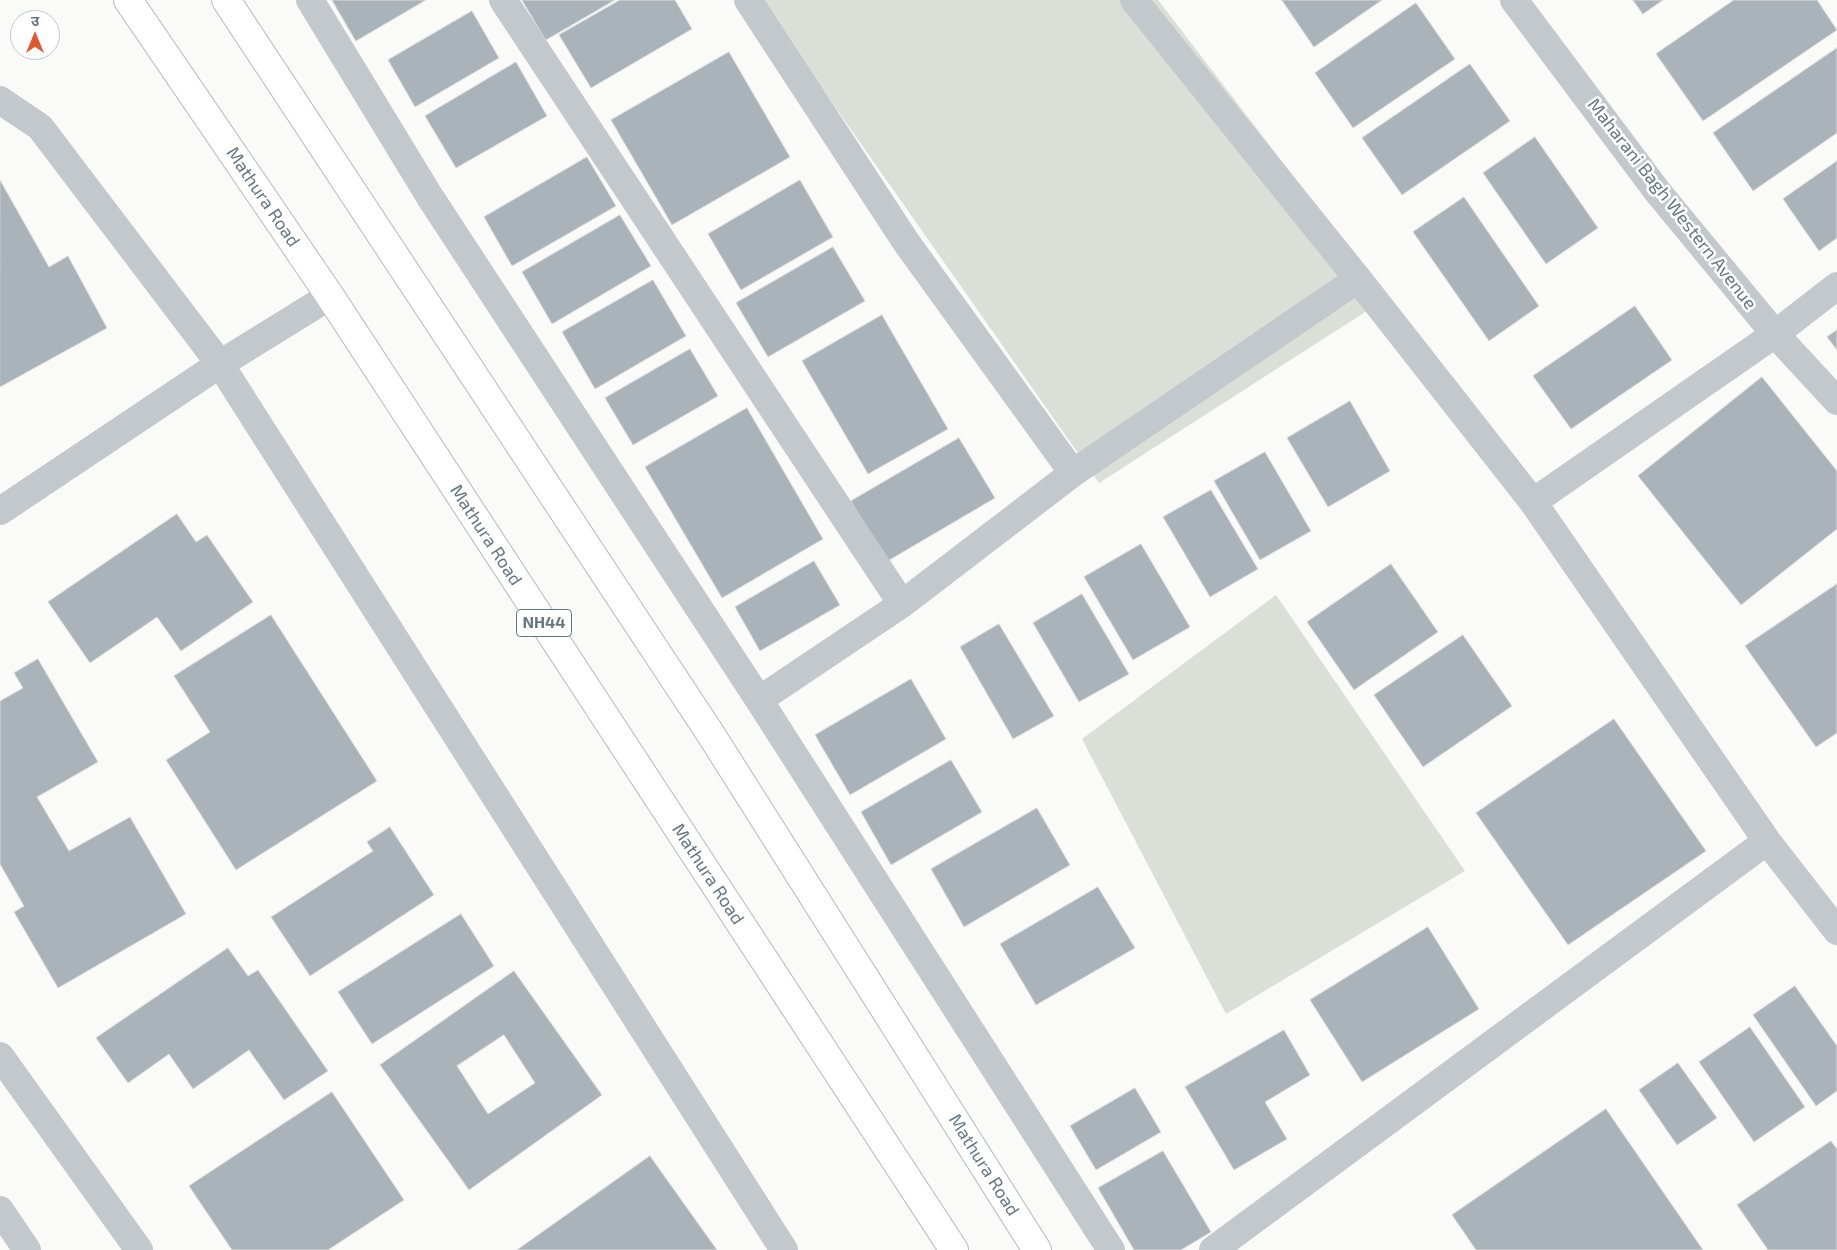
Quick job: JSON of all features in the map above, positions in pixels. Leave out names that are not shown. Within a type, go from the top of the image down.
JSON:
[{"type":"highway","name":"Mathura Road","points":[[128,0],[330,296],[954,1250]]},
{"type":"highway","name":"Mathura Road","points":[[226,0],[710,733],[1037,1250]]},
{"type":"street","points":[[310,0],[430,197],[759,700],[1110,1250]]},
{"type":"street","points":[[503,0],[902,604]]},
{"type":"street","points":[[748,0],[906,242],[1073,473]]},
{"type":"street","points":[[1134,0],[1358,279],[1533,502],[1767,841],[1837,931]]},
{"type":"street","name":"Maharani Bagh Western Avenue","points":[[1514,0],[1657,191],[1775,334],[1837,400]]},
{"type":"street","points":[[0,100],[40,127],[220,364],[784,1250]]},
{"type":"street","points":[[759,700],[902,604],[1073,473],[1358,279]]},
{"type":"street","points":[[1533,502],[1775,334],[1837,286]]},
{"type":"street","points":[[0,511],[220,364],[330,296]]},
{"type":"street","points":[[1213,1250],[1767,841]]},
{"type":"street","points":[[0,1056],[139,1250]]},
{"type":"street","points":[[0,1210],[27,1250]]},
{"type":"shaded area","points":[[760,0],[1158,0],[1387,298],[1099,483]]},
{"type":"shaded area","points":[[1276,595],[1465,871],[1226,1014],[1082,739]]},
{"type":"building","points":[[332,0],[426,0],[356,41]]},
{"type":"building","points":[[522,0],[615,0],[546,40]]},
{"type":"building","points":[[620,0],[675,0],[692,29],[591,88],[559,35]]},
{"type":"building","points":[[1282,0],[1382,0],[1314,47]]},
{"type":"building","points":[[1633,0],[1663,0],[1643,14]]},
{"type":"building","points":[[1734,0],[1817,0],[1837,30],[1703,121],[1656,54]]},
{"type":"building","points":[[1416,3],[1455,59],[1353,128],[1315,73]]},
{"type":"building","points":[[472,11],[499,58],[415,107],[388,60]]},
{"type":"building","points":[[1837,48],[1837,133],[1753,191],[1713,133]]},
{"type":"building","points":[[729,52],[790,157],[672,225],[611,120]]},
{"type":"building","points":[[516,62],[547,116],[456,168],[425,116]]},
{"type":"building","points":[[1470,64],[1510,121],[1402,195],[1362,138]]},
{"type":"building","points":[[1535,137],[1598,228],[1546,264],[1483,173]]},
{"type":"building","points":[[587,157],[616,206],[512,266],[484,217]]},
{"type":"building","points":[[1837,161],[1837,238],[1819,251],[1783,199]]},
{"type":"building","points":[[0,180],[49,267],[68,256],[107,328],[0,387]]},
{"type":"building","points":[[800,180],[833,237],[741,290],[708,234]]},
{"type":"building","points":[[1464,197],[1539,306],[1489,341],[1413,232]]},
{"type":"building","points":[[620,215],[651,266],[552,324],[522,272]]},
{"type":"building","points":[[833,247],[865,301],[768,357],[736,303]]},
{"type":"building","points":[[653,280],[686,336],[595,389],[562,332]]},
{"type":"building","points":[[1635,306],[1672,360],[1571,429],[1533,376]]},
{"type":"building","points":[[882,315],[948,429],[868,474],[802,361]]},
{"type":"building","points":[[1837,330],[1837,350],[1827,337]]},
{"type":"building","points":[[690,349],[718,396],[633,445],[605,398]]},
{"type":"building","points":[[1762,377],[1837,471],[1837,529],[1741,605],[1638,476]]},
{"type":"building","points":[[1350,401],[1390,471],[1328,507],[1287,438]]},
{"type":"building","points":[[747,408],[823,539],[722,598],[645,467]]},
{"type":"building","points":[[959,438],[995,498],[886,562],[851,501]]},
{"type":"building","points":[[1265,452],[1311,531],[1260,560],[1214,481]]},
{"type":"building","points":[[1211,490],[1258,569],[1210,597],[1163,517]]},
{"type":"building","points":[[177,514],[196,542],[207,535],[253,602],[181,651],[157,617],[90,663],[48,602]]},
{"type":"building","points":[[1141,544],[1190,627],[1133,660],[1084,577]]},
{"type":"building","points":[[814,561],[840,605],[760,651],[735,607]]},
{"type":"building","points":[[1391,564],[1438,632],[1354,690],[1307,622]]},
{"type":"building","points":[[1837,584],[1837,733],[1816,747],[1745,646]]},
{"type":"building","points":[[1082,594],[1129,674],[1079,702],[1033,623]]},
{"type":"building","points":[[271,615],[377,781],[236,870],[166,760],[210,732],[174,676]]},
{"type":"building","points":[[999,624],[1054,716],[1013,739],[960,647]]},
{"type":"building","points":[[1463,635],[1512,706],[1423,767],[1374,695]]},
{"type":"building","points":[[38,659],[98,762],[37,797],[69,851],[130,817],[186,914],[58,988],[14,912],[24,906],[0,864],[0,701],[23,688],[14,673]]},
{"type":"building","points":[[911,679],[946,739],[850,795],[815,735]]},
{"type":"building","points":[[1614,719],[1706,851],[1568,945],[1476,813]]},
{"type":"building","points":[[951,760],[982,812],[891,865],[861,812]]},
{"type":"building","points":[[1037,808],[1070,865],[964,927],[931,869]]},
{"type":"building","points":[[390,827],[434,895],[310,976],[271,917],[373,851],[367,842]]},
{"type":"building","points":[[1098,887],[1135,948],[1036,1005],[1000,944]]},
{"type":"building","points":[[461,914],[494,966],[372,1044],[338,992]]},
{"type":"building","points":[[1428,927],[1479,1009],[1362,1082],[1310,1000]]},
{"type":"building","points":[[228,948],[248,976],[258,970],[328,1071],[284,1100],[249,1050],[193,1089],[169,1054],[128,1083],[96,1038]]},
{"type":"building","points":[[514,971],[602,1095],[469,1190],[380,1065]],"holes":[[[504,1035],[535,1083],[488,1114],[457,1066]]]},
{"type":"building","points":[[1795,986],[1837,1046],[1837,1091],[1816,1106],[1753,1015]]},
{"type":"building","points":[[1750,1027],[1805,1107],[1754,1142],[1699,1062]]},
{"type":"building","points":[[1284,1030],[1310,1075],[1265,1102],[1287,1139],[1234,1170],[1185,1087]]},
{"type":"building","points":[[1678,1063],[1717,1118],[1677,1145],[1639,1090]]},
{"type":"building","points":[[1135,1088],[1161,1132],[1096,1170],[1070,1126]]},
{"type":"building","points":[[332,1092],[404,1200],[328,1250],[232,1250],[189,1186]]},
{"type":"building","points":[[1606,1109],[1703,1250],[1476,1250],[1452,1215]]},
{"type":"building","points":[[1831,1141],[1837,1149],[1837,1250],[1768,1250],[1737,1205]]},
{"type":"building","points":[[1163,1151],[1211,1232],[1181,1250],[1134,1250],[1098,1188]]},
{"type":"building","points":[[650,1156],[717,1250],[517,1250]]}]
